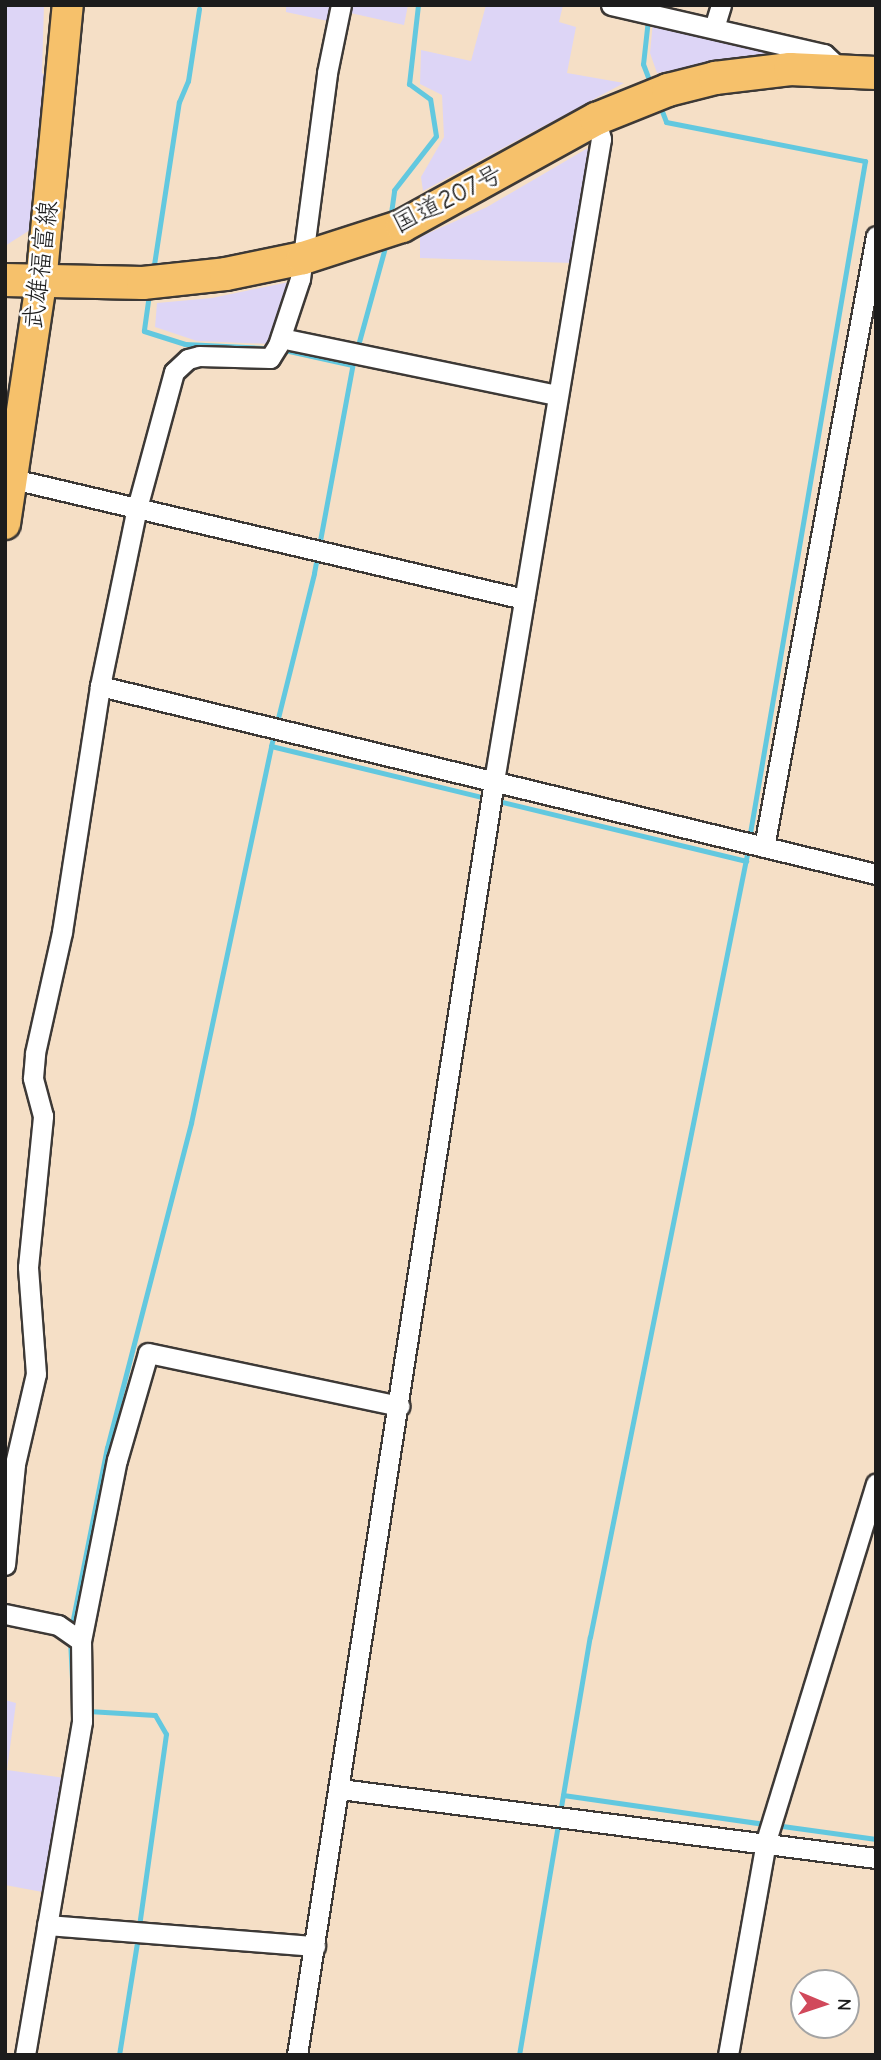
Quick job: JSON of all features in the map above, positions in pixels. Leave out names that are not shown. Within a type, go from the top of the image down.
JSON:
[{"type":"highway","name":"国道207号","points":[[5,280],[41,283],[152,282],[303,258],[402,226],[596,119],[655,94],[728,76],[840,69],[876,72]]},
{"type":"main road","name":"武雄福富線","points":[[5,524],[12,479],[15,390],[41,283],[68,5]]},
{"type":"street","points":[[5,1565],[15,1465],[36,1374],[28,1267],[43,1116],[33,1078],[35,1053],[62,932],[100,685],[137,508],[174,372],[188,359],[199,356],[264,360],[277,346],[303,258],[327,73],[341,5]]},
{"type":"street","points":[[611,5],[824,54],[840,69]]},
{"type":"street","points":[[714,29],[721,5]]},
{"type":"street","points":[[297,2055],[492,793],[556,395],[601,139],[596,119]]},
{"type":"street","points":[[752,844],[876,236]]},
{"type":"street","points":[[277,346],[346,354],[556,395]]},
{"type":"street","points":[[12,479],[524,599]]},
{"type":"street","points":[[100,685],[288,730],[492,793],[752,844],[876,874]]},
{"type":"street","points":[[25,2055],[82,1721],[81,1641],[117,1460],[148,1353],[398,1406]]},
{"type":"street","points":[[728,2055],[769,1829],[876,1484]]},
{"type":"street","points":[[5,1614],[58,1625],[81,1641]]},
{"type":"street","points":[[340,1789],[555,1816],[769,1829],[876,1858]]},
{"type":"street","points":[[47,1925],[315,1946]]},
{"type":"shaded area","points":[[5,5],[44,5],[42,73],[48,78],[30,230],[5,246]]},
{"type":"shaded area","points":[[286,5],[408,5],[404,25],[346,12],[342,24],[286,12]]},
{"type":"shaded area","points":[[486,5],[563,5],[559,22],[576,27],[567,73],[624,83],[423,191],[421,177],[444,137],[442,95],[420,84],[421,50],[471,61]]},
{"type":"shaded area","points":[[653,22],[780,51],[657,73],[650,53]]},
{"type":"shaded area","points":[[593,145],[573,263],[420,258],[420,237],[487,207]]},
{"type":"shaded area","points":[[289,282],[270,344],[197,341],[155,327],[157,303],[212,298]]},
{"type":"shaded area","points":[[5,1700],[16,1703],[7,1770],[65,1778],[48,1893],[5,1885]]},
{"type":"waterway","points":[[390,220],[394,190],[436,136],[430,99],[409,84],[418,5]]},
{"type":"waterway","points":[[153,271],[179,102],[188,81],[199,9]]},
{"type":"waterway","points":[[648,19],[643,64],[652,87]]},
{"type":"waterway","points":[[660,106],[666,122],[865,161],[749,839]]},
{"type":"waterway","points":[[357,349],[386,244]]},
{"type":"waterway","points":[[149,294],[144,331],[185,344],[263,348]]},
{"type":"waterway","points":[[280,349],[352,365]]},
{"type":"waterway","points":[[71,1629],[107,1448],[191,1123],[271,746],[314,573],[354,358]]},
{"type":"waterway","points":[[271,746],[746,861]]},
{"type":"waterway","points":[[519,2055],[590,1637],[748,849]]},
{"type":"waterway","points":[[70,1639],[73,1699]]},
{"type":"waterway","points":[[88,1711],[155,1715],[166,1734],[139,1927]]},
{"type":"waterway","points":[[563,1795],[765,1824]]},
{"type":"waterway","points":[[775,1825],[876,1839]]},
{"type":"waterway","points":[[119,2055],[138,1937]]}]
